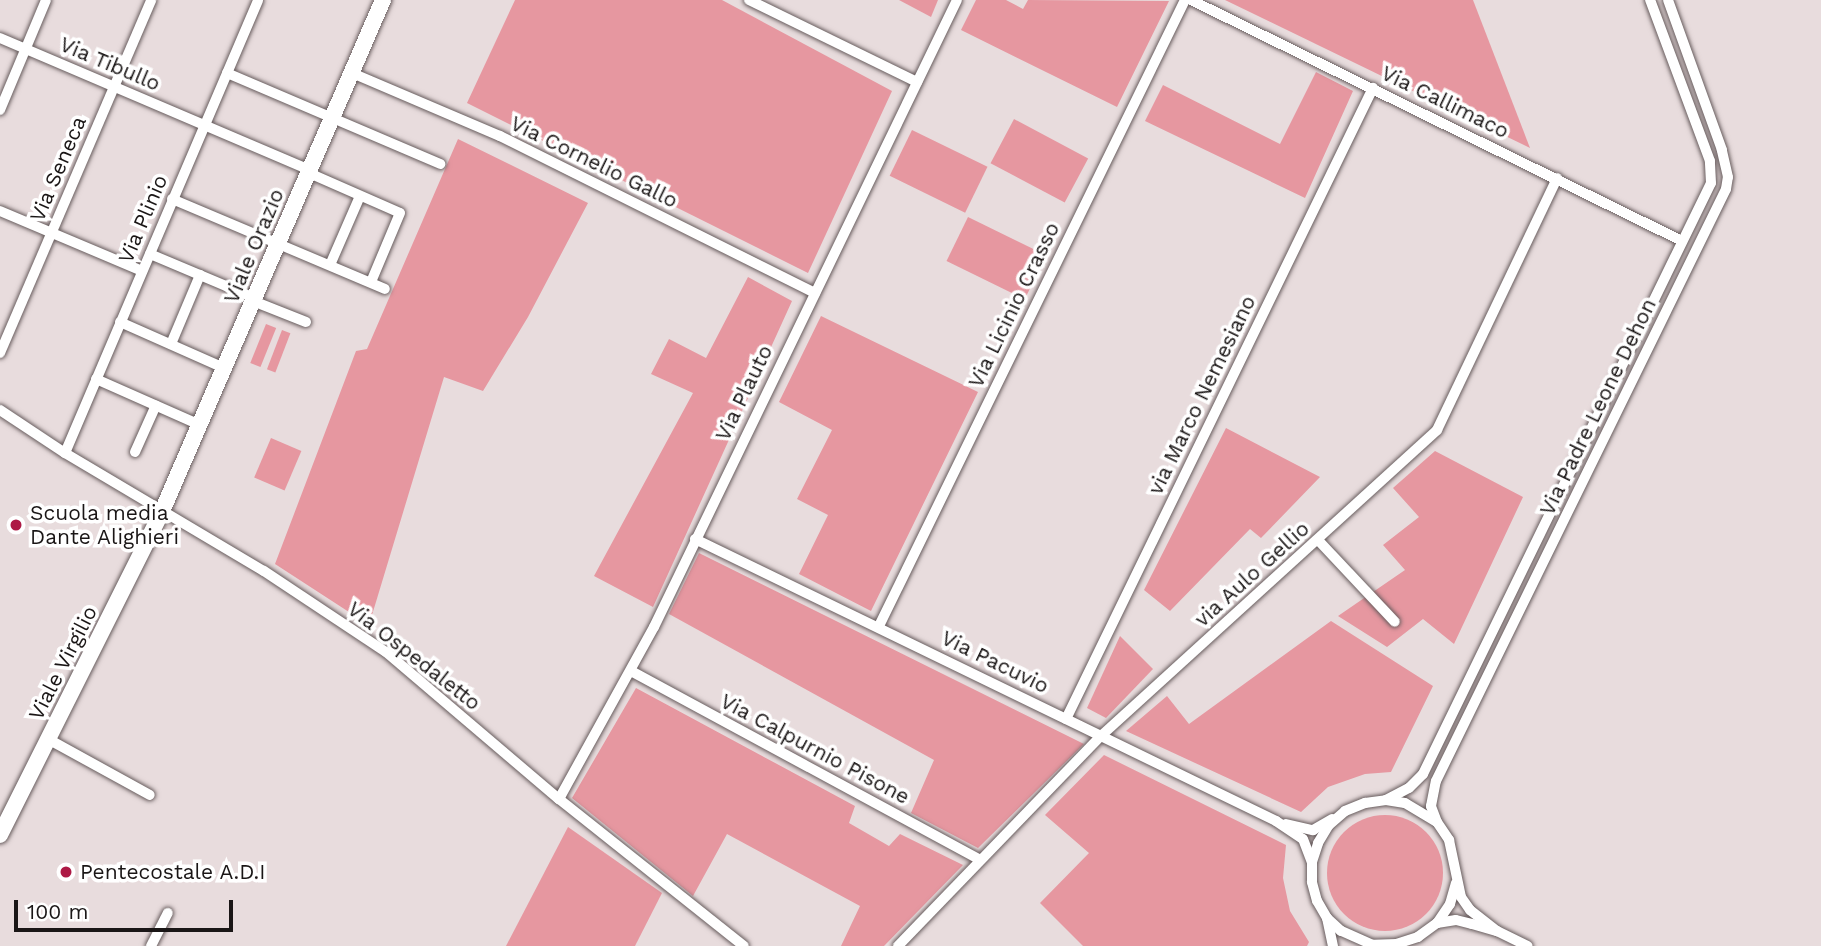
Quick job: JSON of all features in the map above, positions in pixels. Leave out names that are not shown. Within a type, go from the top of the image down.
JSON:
[{"type":"street","points":[[0,110],[46,0]]},
{"type":"street","name":"Via Seneca","points":[[0,353],[152,0]]},
{"type":"street","name":"Via Plinio","points":[[65,453],[258,0]]},
{"type":"street","name":"Viale Orazio","points":[[163,509],[383,0]]},
{"type":"street","points":[[749,0],[917,82]]},
{"type":"street","name":"Via Plauto","points":[[559,799],[631,671],[957,0]]},
{"type":"street","name":"Via Licinio Crasso","points":[[879,626],[1185,0]]},
{"type":"street","name":"Via Callimaco","points":[[1191,0],[1682,241]]},
{"type":"street","name":"Via Padre Leone Dehon","points":[[1386,800],[1409,788],[1423,774],[1682,241],[1707,195],[1712,172],[1650,0]]},
{"type":"street","name":"Via Padre Leone Dehon","points":[[1437,822],[1431,806],[1436,781],[1726,189],[1728,177],[1722,150],[1668,0]]},
{"type":"street","name":"Via Tibullo","points":[[0,38],[205,124],[400,213],[371,282]]},
{"type":"street","points":[[227,73],[440,164]]},
{"type":"street","name":"Via Cornelio Gallo","points":[[352,73],[499,136],[815,293]]},
{"type":"street","name":"via Marco Nemesiano","points":[[1066,719],[1373,88]]},
{"type":"street","name":"via Aulo Gellio","points":[[898,946],[1102,735],[1437,430],[1557,178]]},
{"type":"street","points":[[330,265],[360,196]]},
{"type":"street","points":[[172,199],[385,289]]},
{"type":"street","points":[[0,211],[142,271]]},
{"type":"street","points":[[149,254],[306,322]]},
{"type":"street","points":[[171,344],[200,275]]},
{"type":"street","points":[[120,322],[224,368]]},
{"type":"street","points":[[96,379],[200,425]]},
{"type":"street","points":[[135,452],[156,405]]},
{"type":"street","name":"Via Ospedaletto","points":[[0,410],[65,453],[163,509],[386,652],[559,799],[744,946]]},
{"type":"street","name":"Viale Virgilio","points":[[0,835],[163,509]]},
{"type":"street","name":"Via Pacuvio","points":[[695,539],[1276,821],[1303,839],[1312,862]]},
{"type":"street","points":[[1318,540],[1395,622]]},
{"type":"street","name":"Via Calpurnio Pisone","points":[[631,671],[980,860]]},
{"type":"street","points":[[48,738],[150,794]]},
{"type":"street","points":[[1327,918],[1357,940],[1373,945],[1391,945],[1418,937],[1437,923],[1450,904],[1456,883],[1456,861],[1449,841],[1437,822],[1405,803],[1386,800],[1365,803],[1345,811],[1329,825],[1312,862],[1312,882],[1317,901],[1327,918],[1333,946]]},
{"type":"street","name":"Via Pacuvio","points":[[1276,821],[1314,830],[1345,811]]},
{"type":"street","points":[[1456,883],[1470,910],[1497,931]]},
{"type":"street","points":[[152,946],[168,913]]},
{"type":"street","points":[[1437,923],[1456,920],[1497,931],[1528,946]]},
{"type":"shaded area","points":[[515,0],[722,0],[892,91],[808,273],[467,103]]},
{"type":"shaded area","points":[[899,0],[938,0],[931,17]]},
{"type":"shaded area","points":[[976,0],[1006,0],[1023,9],[1028,0],[1169,1],[1117,107],[961,30]]},
{"type":"shaded area","points":[[1225,0],[1473,0],[1530,148]]},
{"type":"shaded area","points":[[1316,72],[1353,91],[1305,198],[1145,121],[1163,85],[1280,144]]},
{"type":"shaded area","points":[[1014,119],[1088,158],[1065,203],[991,163]]},
{"type":"shaded area","points":[[912,130],[987,167],[965,213],[890,176]]},
{"type":"shaded area","points":[[458,139],[588,203],[528,317],[483,391],[444,377],[369,625],[275,564],[356,351],[367,349]]},
{"type":"shaded area","points":[[968,217],[1046,255],[1025,299],[947,261]]},
{"type":"shaded area","points":[[748,277],[792,301],[653,607],[594,576],[693,393],[651,374],[669,339],[706,358]]},
{"type":"shaded area","points":[[821,316],[978,392],[871,611],[799,574],[828,515],[797,499],[832,430],[779,402]]},
{"type":"shaded area","points":[[266,324],[276,328],[260,367],[250,363]]},
{"type":"shaded area","points":[[282,330],[290,333],[275,372],[267,369]]},
{"type":"shaded area","points":[[1226,428],[1320,477],[1261,538],[1250,529],[1170,611],[1144,590]]},
{"type":"shaded area","points":[[271,438],[301,451],[285,490],[254,478]]},
{"type":"shaded area","points":[[1435,451],[1523,497],[1454,644],[1423,619],[1387,647],[1338,616],[1405,570],[1383,545],[1419,517],[1393,488]]},
{"type":"shaded area","points":[[699,553],[1084,744],[978,848],[911,813],[934,760],[669,614]]},
{"type":"shaded area","points":[[1331,621],[1433,686],[1391,772],[1365,774],[1328,787],[1301,812],[1126,731],[1167,696],[1189,724]]},
{"type":"shaded area","points":[[1120,636],[1153,669],[1106,718],[1087,708]]},
{"type":"shaded area","points":[[636,688],[855,806],[849,823],[889,846],[900,834],[963,865],[884,946],[841,946],[860,906],[727,834],[693,896],[572,798]]},
{"type":"shaded area","points":[[1104,755],[1286,845],[1283,878],[1290,911],[1309,942],[1307,946],[1083,946],[1040,903],[1089,853],[1045,815]]},
{"type":"shaded area","points":[[1385,815],[1407,820],[1426,832],[1438,851],[1443,873],[1438,895],[1426,914],[1407,926],[1385,931],[1363,926],[1344,914],[1332,895],[1327,873],[1332,851],[1344,832],[1363,820]]},
{"type":"shaded area","points":[[568,827],[662,893],[635,946],[506,946]]},
{"type":"place","name":"Scuola media Dante Alighieri","points":[[16,525]]},
{"type":"place","name":"Pentecostale A.D.I","points":[[66,872]]}]
